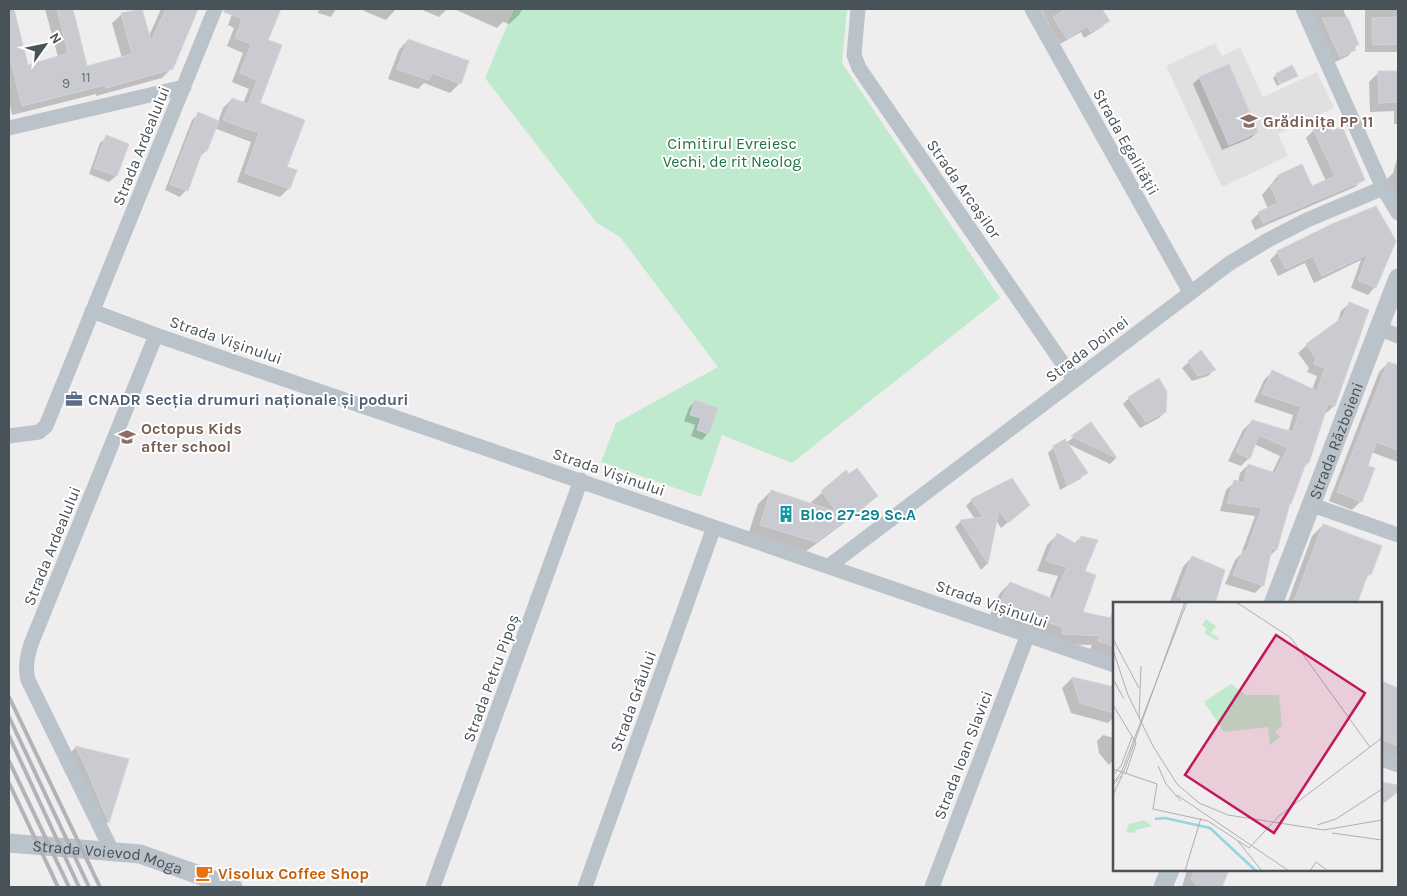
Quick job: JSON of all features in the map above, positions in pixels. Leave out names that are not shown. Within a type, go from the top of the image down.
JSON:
[{"type":"street","name":"Strada Ardealului","points":[[9,436],[39,432],[46,426],[215,9]]},
{"type":"street","name":"Strada Arcașilor","points":[[858,9],[854,55],[859,68],[1074,380]]},
{"type":"street","name":"Strada Egalității","points":[[1032,9],[1190,292]]},
{"type":"street","points":[[1304,9],[1383,188],[1398,214]]},
{"type":"street","points":[[9,128],[184,86]]},
{"type":"street","name":"Strada Doinei","points":[[829,566],[1230,263],[1307,220],[1383,188]]},
{"type":"street","name":"Strada Războieni","points":[[1275,602],[1398,278]]},
{"type":"street","name":"Strada Vișinului","points":[[92,311],[156,335],[1113,665]]},
{"type":"street","points":[[1379,328],[1398,336]]},
{"type":"street","name":"Strada Ardealului","points":[[112,851],[28,680],[26,670],[31,644],[156,335]]},
{"type":"street","name":"Strada Petru Pipoș","points":[[433,887],[581,480]]},
{"type":"street","points":[[1312,505],[1398,535]]},
{"type":"street","name":"Strada Grâului","points":[[585,887],[714,527]]},
{"type":"street","name":"Strada Ioan Slavici","points":[[932,887],[1028,634]]},
{"type":"street","points":[[1382,759],[1398,765]]},
{"type":"street","name":"Strada Voievod Moga","points":[[9,843],[140,854],[233,887]]},
{"type":"street","points":[[1163,887],[1170,871]]},
{"type":"shaded area","name":"Grădinița PP 11","points":[[1215,43],[1222,56],[1240,47],[1263,97],[1317,72],[1334,108],[1278,134],[1288,156],[1222,187],[1166,66]]},
{"type":"green space","name":"Cimitirul Evreiesc Vechi, de rit Neolog","points":[[514,9],[847,9],[842,63],[1000,298],[792,463],[722,435],[701,497],[601,462],[616,423],[718,367],[620,237],[597,223],[485,78]]},
{"type":"building","points":[[9,9],[14,9],[28,65],[68,53],[57,9],[73,9],[87,66],[132,54],[121,13],[142,9],[151,41],[166,9],[198,9],[173,69],[106,88],[105,85],[22,106],[9,54]]},
{"type":"building","points":[[224,9],[281,9],[268,40],[282,45],[260,103],[305,120],[287,167],[297,170],[290,189],[245,173],[259,133],[223,120],[232,98],[248,104],[257,80],[240,73],[251,44],[235,38],[242,19],[224,12]]},
{"type":"building","points":[[1067,9],[1102,9],[1110,21],[1091,32],[1087,26],[1067,39],[1053,17]]},
{"type":"building","points":[[1398,17],[1398,44],[1373,45],[1372,18]]},
{"type":"building","points":[[1322,18],[1348,18],[1359,45],[1353,45],[1356,50],[1340,57]]},
{"type":"building","points":[[408,39],[469,61],[461,84],[432,73],[429,80],[397,69]]},
{"type":"building","points":[[1229,64],[1258,132],[1229,145],[1199,77]]},
{"type":"building","points":[[1292,65],[1298,76],[1280,84],[1275,74]]},
{"type":"building","points":[[1378,71],[1398,71],[1398,102],[1379,103]]},
{"type":"building","points":[[198,112],[219,121],[207,151],[203,150],[188,191],[170,184]]},
{"type":"building","points":[[1328,123],[1332,131],[1342,126],[1365,180],[1263,223],[1258,212],[1278,203],[1270,185],[1280,180],[1278,175],[1302,164],[1312,186],[1335,176],[1313,129]]},
{"type":"building","points":[[106,135],[129,144],[117,176],[94,168]]},
{"type":"building","points":[[1376,206],[1396,241],[1376,288],[1358,280],[1368,254],[1322,276],[1313,256],[1286,269],[1277,251],[1332,224]]},
{"type":"building","points":[[1349,302],[1369,310],[1335,406],[1328,404],[1309,463],[1306,463],[1290,503],[1277,550],[1272,548],[1264,586],[1233,575],[1243,551],[1246,552],[1262,508],[1227,503],[1234,480],[1244,483],[1248,464],[1275,473],[1288,448],[1259,435],[1250,459],[1236,452],[1252,420],[1293,432],[1301,407],[1262,394],[1272,370],[1317,391],[1325,368],[1314,364],[1316,359],[1306,344],[1343,317]]},
{"type":"building","points":[[1201,350],[1216,370],[1198,376],[1188,361]]},
{"type":"building","points":[[1388,362],[1398,365],[1398,450],[1376,442],[1368,466],[1375,468],[1362,502],[1337,492]]},
{"type":"building","points":[[1159,378],[1167,392],[1166,412],[1146,422],[1128,397]]},
{"type":"building","points":[[695,400],[718,408],[709,434],[697,430],[701,418],[690,415]]},
{"type":"building","points":[[1091,422],[1117,458],[1071,436]]},
{"type":"building","points":[[1065,439],[1088,473],[1067,485],[1053,446]]},
{"type":"building","points":[[857,468],[878,496],[816,542],[760,525],[771,490],[837,512],[821,491],[846,470],[849,474]]},
{"type":"building","points":[[1012,478],[1030,505],[1008,523],[999,510],[988,564],[960,520],[983,517],[971,499]]},
{"type":"building","points":[[1323,524],[1382,546],[1371,575],[1368,574],[1358,602],[1294,602]]},
{"type":"building","points":[[1057,533],[1078,545],[1081,536],[1098,540],[1085,571],[1096,575],[1083,612],[1110,618],[1113,610],[1113,646],[1098,641],[1101,636],[1062,634],[1063,627],[998,607],[1010,582],[1053,599],[1067,567],[1046,561]]},
{"type":"building","points":[[1192,556],[1225,570],[1216,602],[1181,602],[1182,598],[1177,596]]},
{"type":"building","points":[[1072,677],[1113,687],[1113,713],[1080,703]]},
{"type":"building","points":[[1382,681],[1398,688],[1398,746],[1382,739]]},
{"type":"building","points":[[75,746],[129,759],[109,823],[82,759]]},
{"type":"building","points":[[1382,782],[1398,785],[1398,791],[1382,802]]},
{"type":"building","points":[[1194,871],[1229,871],[1222,887],[1198,887],[1191,879]]},
{"type":"railway","points":[[9,697],[100,887]]},
{"type":"railway","points":[[9,717],[89,887]]},
{"type":"railway","points":[[9,736],[79,887]]},
{"type":"railway","points":[[9,761],[69,887]]},
{"type":"railway","points":[[9,783],[58,887]]},
{"type":"place","name":"Grădinița PP 11","points":[[1249,121]]},
{"type":"place","name":"CNADR Secția drumuri naționale și poduri","points":[[74,399]]},
{"type":"place","name":"Octopus Kids after school","points":[[127,437]]},
{"type":"place","name":"Bloc 27-29 Sc.A","points":[[786,514]]},
{"type":"place","name":"Visolux Coffee Shop","points":[[204,873]]}]
